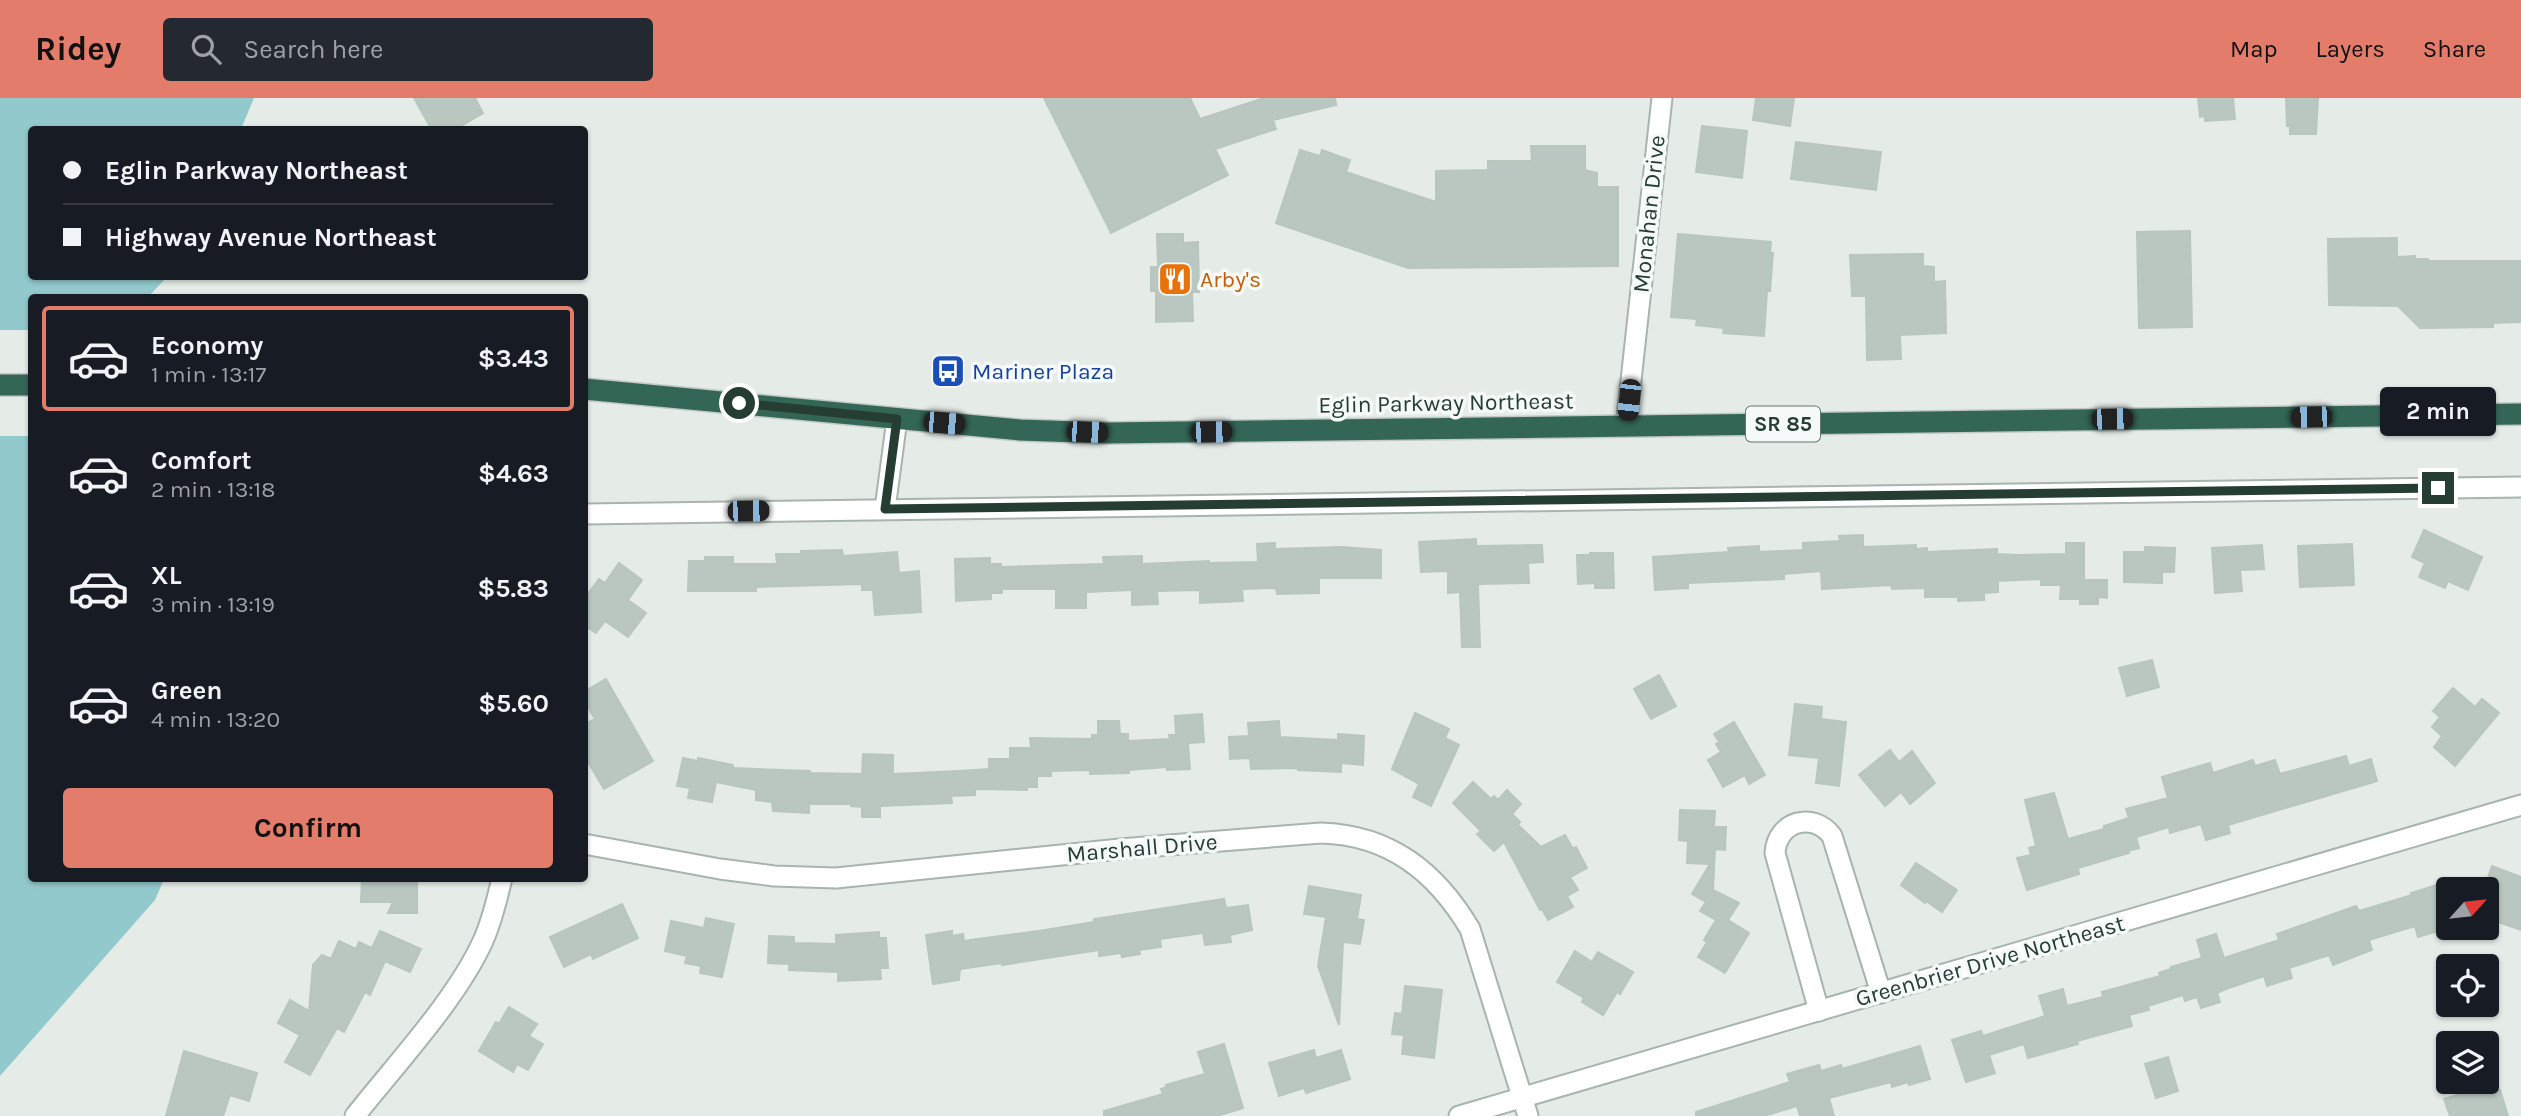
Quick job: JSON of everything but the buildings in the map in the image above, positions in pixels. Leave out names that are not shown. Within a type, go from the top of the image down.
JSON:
[{"type":"highway","points":[[0,385],[28,385]]},
{"type":"highway","name":"Eglin Parkway Northeast","points":[[588,389],[1020,430],[1108,433],[2521,414]]},
{"type":"street","name":"Monahan Drive","points":[[1626,426],[1662,98]]},
{"type":"street","points":[[885,509],[897,419]]},
{"type":"street","points":[[588,514],[2521,487]]},
{"type":"street","name":"Greenbrier Drive Northeast","points":[[1459,1116],[1525,1107],[1819,1011],[2521,805]]},
{"type":"street","points":[[1819,1011],[1774,853],[1782,831],[1796,822],[1812,821],[1827,829],[1832,836],[1881,993]]},
{"type":"street","name":"Marshall Drive","points":[[588,845],[720,869],[774,876],[836,878],[1120,849],[1321,833],[1339,833],[1372,842],[1409,860],[1437,883],[1457,907],[1478,948],[1525,1107]]},
{"type":"street","points":[[355,1116],[462,977],[483,941],[501,882]]},
{"type":"water","points":[[0,98],[254,98],[242,126],[28,126],[28,280],[164,280],[151,294],[28,294],[28,882],[163,882],[155,900],[0,1076]]},
{"type":"pier","points":[[0,330],[28,330],[28,436],[0,436]]},
{"type":"place","name":"Arby's","points":[[1175,279]]},
{"type":"place","name":"Mariner Plaza","points":[[948,371]]},
{"type":"route","points":[[739,403],[897,419],[885,509],[2438,488]]}]
